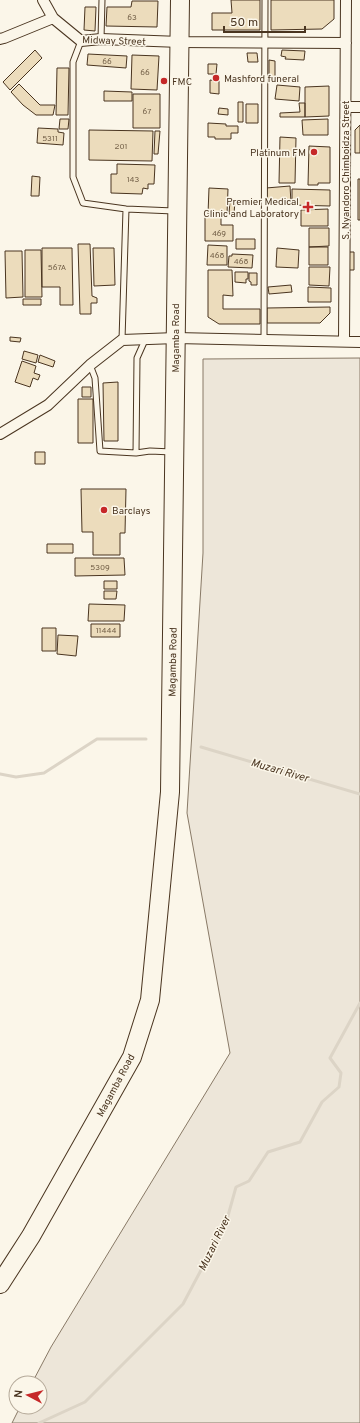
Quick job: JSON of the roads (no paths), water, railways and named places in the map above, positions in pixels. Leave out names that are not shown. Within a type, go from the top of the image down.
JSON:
[{"type":"highway","name":"Magamba Road","points":[[0,1284],[31,1236],[132,1056],[150,1000],[170,792],[175,452],[176,211],[180,0]]},
{"type":"street","name":"Midway Street","points":[[43,0],[53,18],[80,41],[101,39],[180,42],[346,43]]},
{"type":"street","name":"S. Nyandoro Chimboidza Street","points":[[344,341],[346,0]]},
{"type":"street","points":[[0,38],[4,38],[53,18]]},
{"type":"street","points":[[346,107],[360,107]]},
{"type":"street","points":[[0,434],[48,405],[90,365],[122,340],[176,338],[360,342]]},
{"type":"lane","points":[[101,39],[102,0]]},
{"type":"lane","points":[[264,340],[265,0]]},
{"type":"lane","points":[[80,41],[73,62],[73,177],[83,203],[126,209],[176,211]]},
{"type":"lane","points":[[122,340],[126,209]]},
{"type":"lane","points":[[136,453],[137,358],[145,340]]},
{"type":"lane","points":[[90,365],[95,378],[100,451],[136,453],[150,451],[175,452]]},
{"type":"waterway","name":"Muzari River","points":[[0,774],[16,777],[44,773],[97,739],[146,739]]},
{"type":"waterway","name":"Muzari River","points":[[201,747],[360,794]]},
{"type":"waterway","name":"Muzari River","points":[[39,1423],[85,1402],[183,1304],[226,1223],[236,1187],[249,1181],[268,1152],[300,1142],[322,1102],[339,1087],[341,1073],[330,1058],[360,1003]]},
{"type":"place","name":"Mashford funeral","points":[[216,78]]},
{"type":"place","name":"FMC","points":[[164,81]]},
{"type":"place","name":"Platinum FM","points":[[314,152]]},
{"type":"place","name":"Premier Medical Clinic and Laboratory","points":[[308,207]]},
{"type":"place","name":"Barclays","points":[[104,510]]}]
